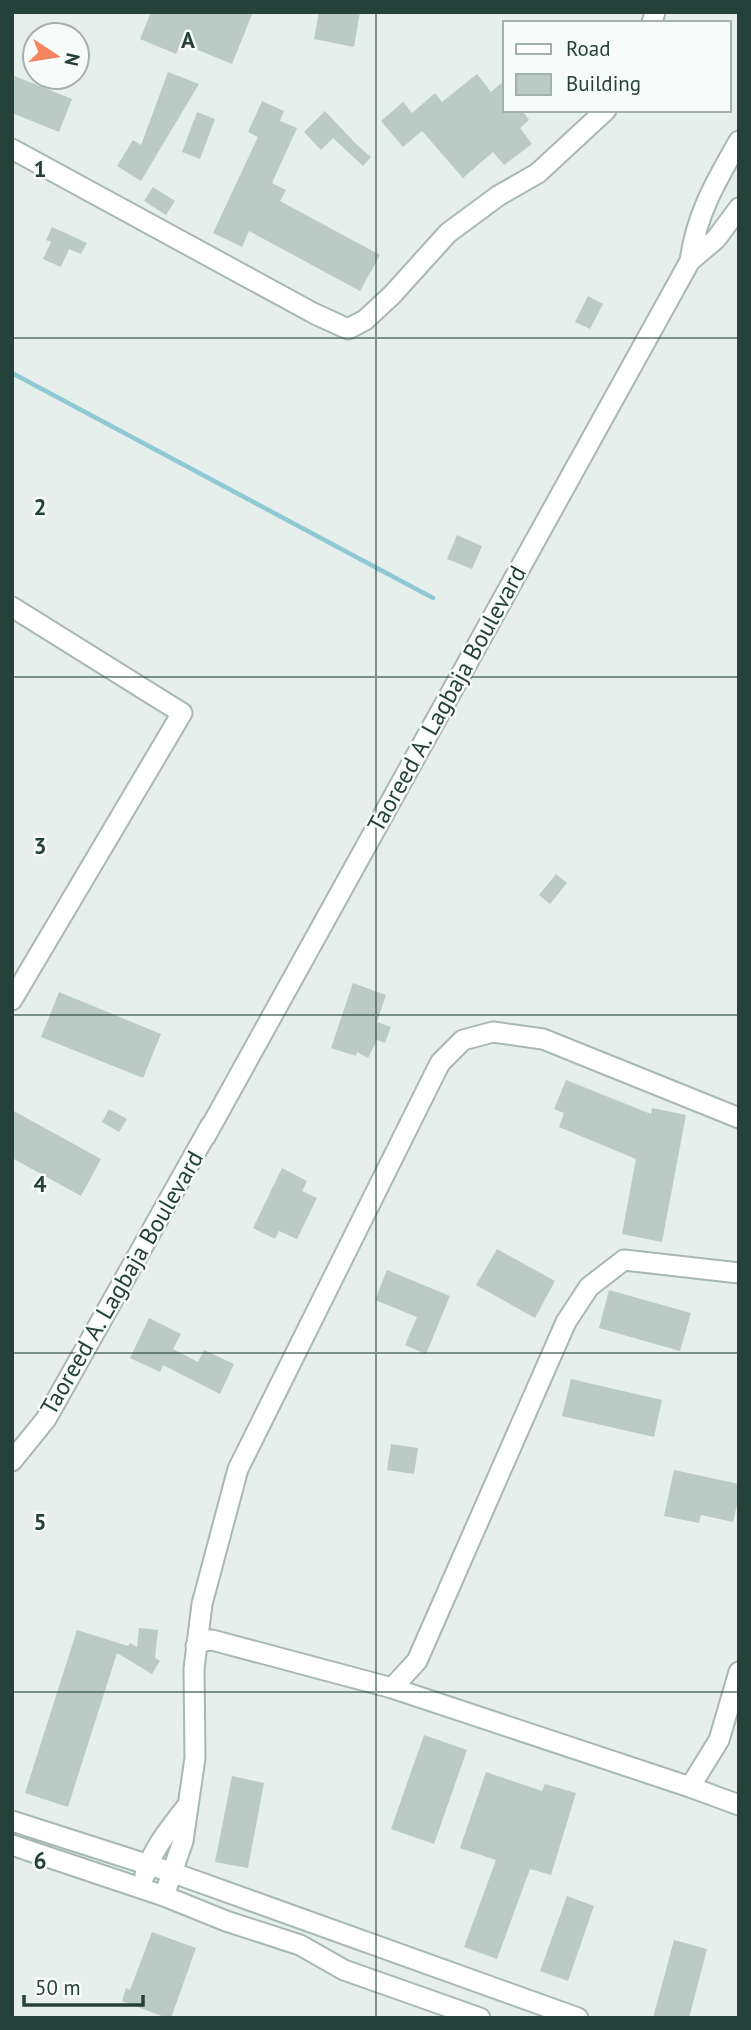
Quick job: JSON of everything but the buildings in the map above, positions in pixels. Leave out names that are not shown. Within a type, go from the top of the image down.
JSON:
[{"type":"street","points":[[12,149],[315,314],[348,329],[365,320],[392,295],[448,233],[498,196],[538,173],[604,112]]},
{"type":"street","name":"Taoreed A. Lagbaja Boulevard","points":[[690,261],[693,235],[707,201],[739,141]]},
{"type":"street","name":"Taoreed A. Lagbaja Boulevard","points":[[12,1461],[46,1419],[690,261],[716,239],[739,208]]},
{"type":"street","points":[[12,607],[182,713],[15,989]]},
{"type":"street","name":"Taoreed A. Lagbaja Boulevard","points":[[211,1124],[294,978]]},
{"type":"street","points":[[164,1896],[184,1841],[195,1758],[194,1677],[202,1604],[237,1469],[440,1063],[463,1040],[493,1032],[543,1039],[739,1118]]},
{"type":"street","points":[[392,1688],[417,1661],[566,1322],[589,1287],[624,1260],[739,1273]]},
{"type":"street","points":[[196,1646],[212,1640],[392,1688],[739,1805]]},
{"type":"street","points":[[690,1787],[719,1740],[739,1672]]},
{"type":"street","points":[[141,1889],[148,1864],[188,1804]]},
{"type":"street","points":[[12,1821],[172,1872],[578,2018]]},
{"type":"street","points":[[12,1844],[300,1945],[344,1970],[480,2018]]},
{"type":"waterway","points":[[12,373],[433,598]]}]
